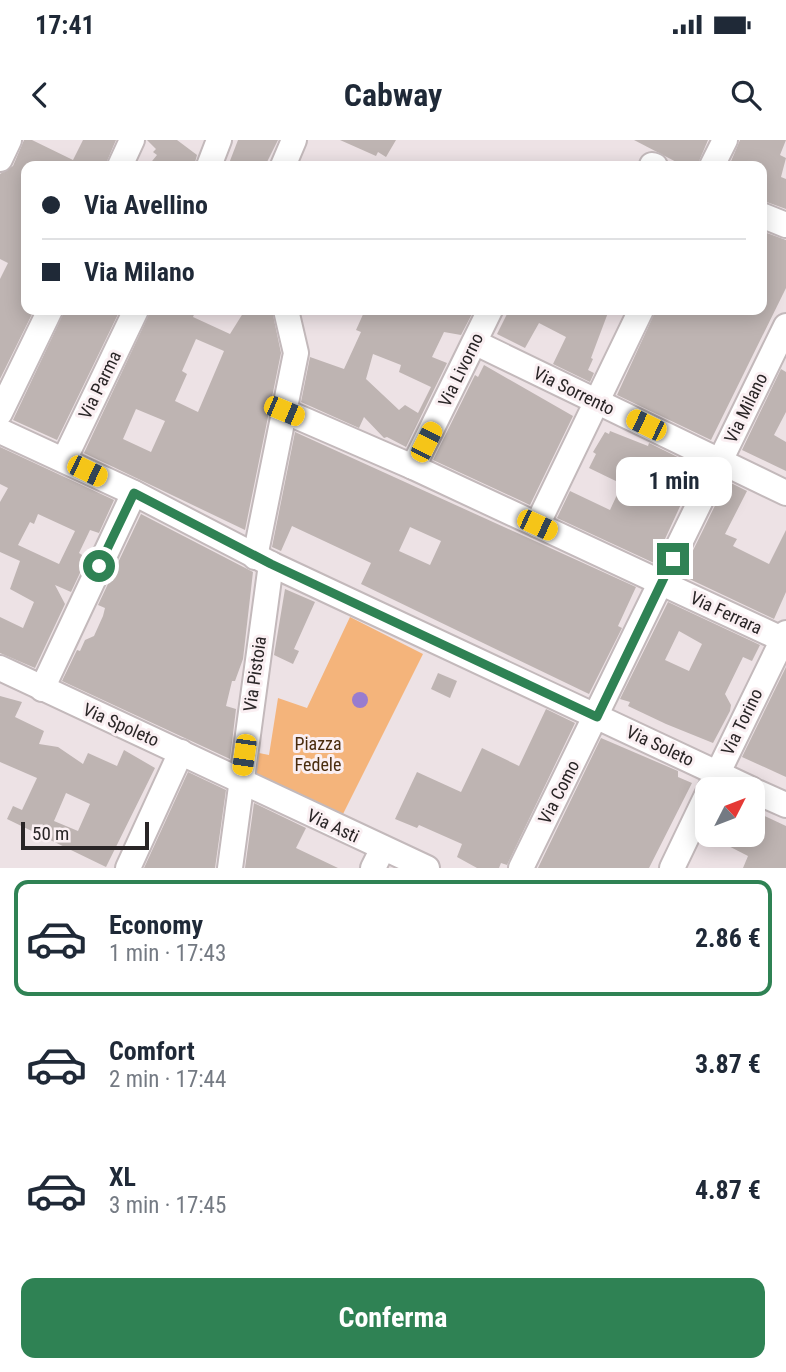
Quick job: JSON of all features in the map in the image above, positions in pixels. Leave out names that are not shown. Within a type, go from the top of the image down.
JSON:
[{"type":"street","points":[[0,159],[9,140]]},
{"type":"street","points":[[122,161],[132,140]]},
{"type":"street","points":[[211,161],[219,140]]},
{"type":"street","points":[[285,161],[294,140]]},
{"type":"street","points":[[714,161],[724,140]]},
{"type":"street","points":[[767,217],[786,225]]},
{"type":"street","points":[[0,413],[48,315]]},
{"type":"street","name":"Via Parma","points":[[64,460],[134,315]]},
{"type":"street","name":"Via Pistoia","points":[[230,868],[263,560],[284,411],[296,353],[287,315]]},
{"type":"street","name":"Via Livorno","points":[[413,467],[488,315]]},
{"type":"street","points":[[537,525],[639,315]]},
{"type":"street","name":"Via Milano","points":[[597,717],[720,462],[783,339]]},
{"type":"street","name":"Via Sorrento","points":[[475,343],[786,493]]},
{"type":"street","name":"Via Ferrara","points":[[284,411],[413,467],[785,638]]},
{"type":"street","name":"Via Soleto","points":[[0,431],[134,493],[263,560],[597,717],[696,777]]},
{"type":"street","points":[[42,689],[134,493]]},
{"type":"street","name":"Via Torino","points":[[716,777],[785,638]]},
{"type":"street","name":"Via Spoleto","points":[[0,668],[181,752],[240,783]]},
{"type":"street","name":"Via Como","points":[[521,868],[597,717]]},
{"type":"street","points":[[128,868],[181,752]]},
{"type":"street","name":"Via Asti","points":[[240,783],[378,858],[427,868]]},
{"type":"street","name":"Via Soleto","points":[[765,796],[786,805]]},
{"type":"street","name":"Via Torino","points":[[672,868],[695,820]]},
{"type":"green space","name":"Piazza Fedele","points":[[350,617],[423,654],[341,818],[250,776],[254,752],[269,755],[278,698],[307,708]]},
{"type":"shaded area","points":[[357,692],[363,692],[368,700],[366,706],[357,708],[352,703],[352,697]]},
{"type":"building","points":[[24,140],[32,140],[73,160],[83,140],[116,140],[107,161],[21,161],[21,315],[32,315],[0,379],[0,279],[8,263],[0,259],[0,174],[13,166]]},
{"type":"building","points":[[147,140],[177,140],[197,155],[195,161],[152,161],[157,155],[153,152],[156,149]]},
{"type":"building","points":[[238,140],[278,140],[268,161],[230,161]]},
{"type":"building","points":[[340,140],[396,140],[386,157],[378,152],[376,156]]},
{"type":"building","points":[[634,140],[708,140],[699,161],[674,161]]},
{"type":"building","points":[[740,140],[786,140],[780,155],[786,158],[781,177],[786,179],[786,209],[767,202],[767,161],[731,161]]},
{"type":"building","points":[[767,233],[786,240],[786,288],[711,440],[617,395],[654,315],[767,315]]},
{"type":"building","points":[[63,315],[118,315],[57,440],[13,420]]},
{"type":"building","points":[[149,315],[194,315],[193,317],[230,334],[242,315],[273,315],[281,353],[245,530],[84,453]],"holes":[[[196,339],[224,351],[198,412],[175,401],[187,374],[182,371]],[[136,409],[165,421],[151,452],[123,439]]]},
{"type":"building","points":[[363,315],[471,315],[461,335],[444,332],[432,357],[447,363],[406,447],[384,438],[364,417],[359,428],[301,402],[310,357],[344,369],[361,332],[356,330]],"holes":[[[373,354],[401,365],[399,372],[431,387],[418,413],[405,405],[399,410],[366,379]]]},
{"type":"building","points":[[506,315],[607,315],[591,358],[593,359],[588,370],[594,373],[590,382],[553,364],[566,337],[539,323],[525,348],[497,334]]},
{"type":"building","points":[[484,365],[573,416],[530,505],[433,460],[475,375],[478,377]]},
{"type":"building","points":[[781,369],[786,372],[786,412],[774,435],[786,442],[786,471],[742,450]]},
{"type":"building","points":[[610,431],[648,446],[649,443],[698,467],[654,563],[557,518],[570,491],[610,510],[622,484],[589,468],[596,454],[593,452],[605,432],[609,434]]},
{"type":"building","points":[[295,432],[636,587],[618,626],[622,628],[589,694],[361,584],[371,563],[292,526],[281,551],[272,547]],"holes":[[[410,527],[441,541],[430,565],[399,551]]]},
{"type":"building","points":[[0,447],[114,500],[99,533],[90,530],[79,553],[87,558],[71,592],[55,585],[65,604],[35,668],[0,653],[0,617],[23,628],[34,602],[10,589],[20,561],[0,552],[0,502],[8,488],[0,484]],"holes":[[[38,514],[75,531],[59,564],[18,545],[30,522],[34,524]]]},
{"type":"building","points":[[727,481],[747,491],[725,534],[737,539],[733,546],[769,564],[786,530],[786,592],[774,619],[681,575]]},
{"type":"building","points":[[141,514],[253,572],[243,659],[235,681],[232,681],[226,706],[236,709],[230,759],[62,681],[77,650],[80,651],[85,640],[94,636],[105,608],[98,605]]},
{"type":"building","points":[[285,589],[315,602],[294,649],[299,651],[293,664],[274,655]]},
{"type":"building","points":[[668,602],[760,645],[752,661],[743,657],[725,694],[731,705],[730,711],[713,743],[666,724],[628,706],[630,702],[620,699]],"holes":[[[679,631],[702,644],[689,671],[665,660]]]},
{"type":"building","points":[[786,667],[786,777],[742,757]]},
{"type":"building","points":[[438,673],[457,681],[450,698],[431,689]]},
{"type":"building","points":[[0,696],[22,702],[15,717],[44,731],[39,744],[58,747],[83,764],[88,753],[117,766],[124,750],[155,768],[106,867],[7,819],[13,806],[22,810],[37,778],[0,762]],"holes":[[[66,793],[90,804],[78,831],[54,821]]]},
{"type":"building","points":[[546,709],[575,723],[507,865],[501,863],[499,868],[477,868],[457,857],[462,844],[419,825],[417,828],[395,819],[417,772],[461,792],[482,748],[519,766]]},
{"type":"building","points":[[601,738],[678,771],[678,777],[692,783],[649,868],[538,868]]},
{"type":"building","points":[[188,772],[226,790],[215,868],[144,868]]},
{"type":"building","points":[[254,803],[306,828],[296,848],[338,868],[245,868]]},
{"type":"building","points":[[765,816],[786,826],[786,868],[743,868],[748,856],[730,847],[765,847]]},
{"type":"route","points":[[99,566],[134,493],[271,564],[597,717],[673,559]]}]
